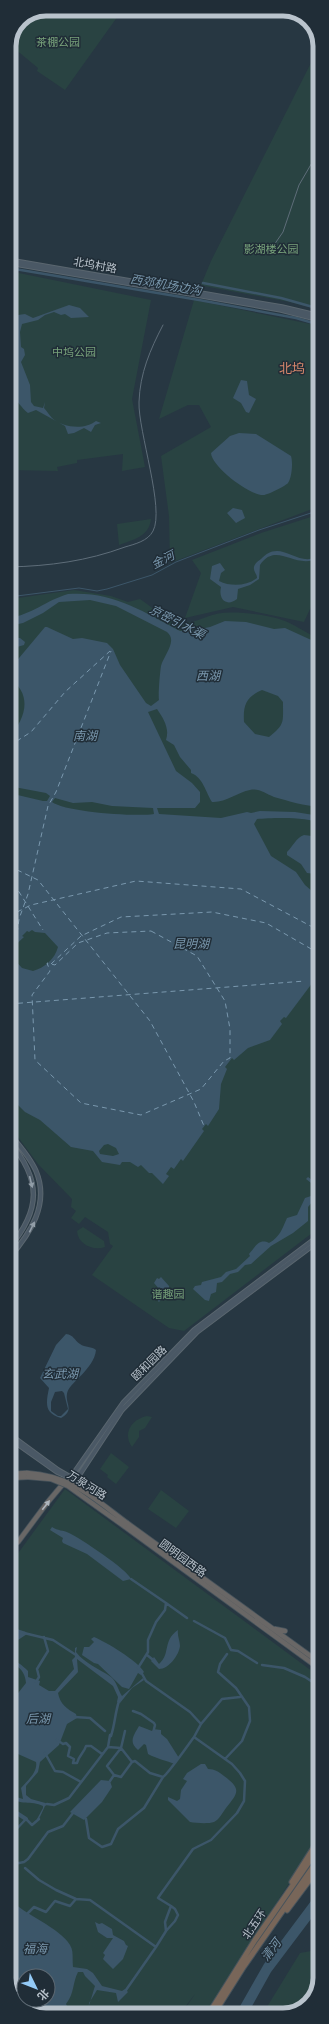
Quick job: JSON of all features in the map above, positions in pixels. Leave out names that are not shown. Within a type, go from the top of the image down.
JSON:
[{"type":"highway","name":"万泉河路","points":[[16,1474],[44,1474],[60,1478],[79,1488],[125,1524]]},
{"type":"highway","name":"圆明园西路","points":[[16,1478],[51,1479],[68,1486],[125,1524],[313,1658]]},
{"type":"highway","points":[[16,1543],[47,1503],[70,1478]]},
{"type":"highway","name":"圆明园西路","points":[[125,1524],[313,1664]]},
{"type":"highway","points":[[271,1628],[285,1631]]},
{"type":"highway","points":[[258,1942],[313,1849]]},
{"type":"highway","name":"北五环","points":[[213,2008],[258,1942],[313,1857]]},
{"type":"highway","name":"北五环","points":[[218,2008],[258,1942],[313,1867]]},
{"type":"highway","points":[[300,1886],[313,1869]]},
{"type":"highway","points":[[258,1942],[313,1875]]},
{"type":"main road","name":"北坞村路","points":[[16,261],[282,307],[313,314]]},
{"type":"main road","name":"北坞村路","points":[[16,264],[281,310],[313,318]]},
{"type":"main road","points":[[153,288],[157,291]]},
{"type":"main road","points":[[16,1142],[36,1170],[40,1198],[39,1211],[33,1226],[16,1249]]},
{"type":"main road","points":[[16,1152],[28,1169],[33,1189],[33,1202],[26,1226],[16,1239]]},
{"type":"main road","name":"颐和园路","points":[[313,1240],[198,1326],[122,1403],[70,1478],[76,1480],[122,1410],[197,1332],[313,1245]]},
{"type":"main road","points":[[16,1439],[70,1478]]},
{"type":"main road","points":[[16,1443],[57,1472],[70,1478]]},
{"type":"green space","name":"茶棚公园","points":[[46,16],[118,16],[65,90],[37,71],[38,68],[16,50],[18,34],[29,21],[34,18]]},
{"type":"green space","name":"影湖楼公园","points":[[313,59],[313,308],[290,302],[201,285],[211,261]]},
{"type":"green space","name":"中坞公园","points":[[16,272],[151,300],[132,399],[145,467],[122,471],[123,454],[77,460],[77,463],[57,467],[58,471],[16,470]]},
{"type":"green space","points":[[194,300],[313,325],[313,509],[170,563],[169,516],[161,456],[211,427],[199,405],[188,405],[159,419]]},
{"type":"green space","points":[[313,516],[313,603],[304,622],[233,607],[185,618],[201,573],[192,560],[261,533]]},
{"type":"green space","points":[[151,519],[150,525],[144,534],[119,545],[117,524]]},
{"type":"green space","name":"谐趣园","points":[[74,590],[111,596],[128,602],[140,599],[167,618],[178,622],[184,623],[195,621],[216,614],[245,613],[279,619],[313,636],[313,1232],[184,1331],[169,1328],[92,1275],[113,1246],[110,1244],[108,1232],[85,1217],[79,1224],[71,1218],[76,1211],[71,1207],[72,1199],[38,1164],[16,1134],[16,601],[18,598]]},
{"type":"green space","points":[[83,1227],[104,1241],[105,1247],[96,1248],[87,1246],[83,1243],[78,1236],[77,1231]]},
{"type":"green space","points":[[147,1416],[152,1417],[145,1428],[139,1431],[139,1437],[132,1447],[128,1437],[130,1427],[137,1420]]},
{"type":"green space","points":[[111,1453],[129,1467],[116,1484],[100,1469]]},
{"type":"green space","points":[[65,1489],[313,1672],[313,1846],[209,2008],[186,2008],[195,1994],[184,2008],[56,2008],[56,1968],[16,1968],[16,1556]]},
{"type":"green space","points":[[161,1490],[189,1511],[176,1528],[148,1509]]},
{"type":"green space","points":[[313,1949],[313,1978],[311,1988],[306,1998],[296,2005],[287,2008],[266,2008],[300,1953],[311,1951]]},
{"type":"water","points":[[69,305],[80,308],[89,317],[71,318],[65,314],[61,315],[54,312],[45,315],[38,320],[22,324],[20,332],[21,347],[24,349],[25,355],[21,362],[30,385],[31,402],[34,406],[43,408],[45,402],[44,408],[52,418],[57,421],[36,410],[28,413],[16,400],[16,317],[18,315],[25,314],[33,318]]},
{"type":"water","points":[[241,380],[247,381],[249,395],[256,399],[249,413],[246,412],[241,403],[233,398]]},
{"type":"water","points":[[57,421],[74,427],[86,426],[96,421],[101,423],[95,425],[91,432],[84,428],[68,434],[65,426]]},
{"type":"water","points":[[239,433],[256,434],[291,456],[292,470],[288,483],[268,494],[257,494],[232,479],[224,472],[213,459],[211,453],[230,436]]},
{"type":"water","points":[[233,508],[242,510],[245,518],[236,523],[227,513]]},
{"type":"water","points":[[277,551],[300,558],[313,558],[313,560],[311,561],[295,560],[280,555],[273,555],[266,558],[260,565],[259,579],[250,585],[238,589],[237,599],[230,602],[222,599],[220,592],[221,587],[210,579],[212,566],[220,563],[225,570],[221,573],[219,581],[234,585],[249,583],[257,578],[254,570],[256,563],[270,552]]},
{"type":"water","points":[[68,594],[84,594],[113,599],[127,604],[180,631],[190,631],[210,627],[225,621],[246,622],[274,629],[285,628],[313,641],[313,806],[291,802],[253,790],[245,791],[222,801],[212,802],[201,782],[191,773],[191,770],[180,757],[174,745],[166,740],[167,731],[164,720],[157,709],[148,712],[176,771],[192,783],[200,792],[200,802],[195,808],[157,808],[159,814],[221,818],[247,812],[251,813],[260,811],[295,812],[313,815],[313,821],[280,818],[257,819],[254,824],[271,856],[296,872],[305,885],[313,892],[313,982],[286,1018],[284,1017],[280,1021],[282,1024],[270,1040],[248,1048],[234,1060],[232,1058],[225,1067],[227,1069],[221,1084],[219,1109],[208,1126],[206,1124],[202,1129],[204,1131],[183,1161],[181,1159],[174,1169],[171,1167],[166,1174],[169,1176],[163,1184],[141,1165],[138,1167],[130,1162],[122,1162],[120,1165],[102,1162],[93,1151],[71,1147],[40,1120],[25,1112],[16,1103],[16,961],[22,968],[33,971],[41,968],[52,959],[58,947],[45,933],[35,932],[32,930],[29,932],[27,931],[22,936],[24,937],[16,944],[16,795],[43,801],[47,801],[50,796],[46,793],[16,787],[16,728],[23,715],[24,699],[22,691],[16,683],[16,662],[45,627],[73,639],[82,638],[107,643],[113,649],[120,665],[146,703],[151,706],[159,700],[161,666],[171,644],[171,640],[167,632],[116,606],[90,600],[59,602],[43,613],[23,623],[16,624],[16,616],[25,614]],"holes":[[[262,690],[278,696],[283,702],[283,719],[280,726],[269,737],[255,734],[244,722],[244,711],[247,702],[252,696]],[[55,798],[73,803],[92,802],[112,806],[153,808],[154,814],[132,815],[71,809],[59,806],[52,802]],[[108,1144],[116,1148],[119,1154],[113,1156],[100,1154],[99,1151],[104,1145]]]},
{"type":"water","points":[[16,638],[20,638],[25,642],[24,645],[17,647],[16,652]]},
{"type":"water","points":[[304,835],[313,837],[313,874],[307,873],[301,864],[287,855],[287,852],[299,838]]},
{"type":"water","points":[[308,1177],[313,1181],[313,1184],[306,1179]]},
{"type":"water","points":[[313,1193],[313,1201],[308,1207],[308,1221],[293,1233],[271,1246],[251,1264],[245,1265],[238,1272],[230,1274],[222,1282],[217,1283],[216,1292],[211,1294],[209,1301],[205,1300],[193,1289],[195,1286],[201,1285],[202,1282],[221,1277],[226,1272],[236,1269],[250,1256],[249,1254],[260,1242],[269,1243],[276,1238],[287,1218],[297,1215],[305,1198],[311,1196]]},
{"type":"water","points":[[161,1277],[169,1286],[169,1290],[159,1302],[160,1290],[154,1283],[157,1278],[159,1279]]},
{"type":"water","name":"玄武湖","points":[[66,1334],[82,1345],[96,1350],[91,1364],[68,1390],[67,1398],[69,1410],[61,1418],[55,1416],[49,1410],[47,1398],[49,1388],[40,1378],[56,1345]],"holes":[[[62,1391],[64,1393],[68,1409],[61,1416],[58,1416],[51,1411],[51,1402],[55,1392]]]},
{"type":"water","points":[[52,1527],[65,1531],[93,1547],[122,1569],[131,1579],[123,1581],[87,1554],[63,1543],[63,1538],[50,1530]]},
{"type":"water","points":[[16,1623],[17,1629],[26,1632],[27,1634],[16,1641],[16,1637],[18,1636]]},
{"type":"water","points":[[178,1630],[180,1646],[178,1653],[170,1664],[159,1669],[151,1661],[154,1657],[159,1664],[163,1660],[170,1639]]},
{"type":"water","points":[[94,1637],[114,1647],[129,1657],[144,1672],[141,1675],[138,1673],[129,1689],[122,1687],[98,1664],[82,1655],[84,1647],[89,1647],[94,1642],[91,1639]]},
{"type":"water","name":"后湖","points":[[77,1647],[76,1652],[84,1660],[113,1679],[122,1696],[143,1678],[144,1680],[132,1688],[120,1703],[117,1702],[118,1697],[113,1686],[77,1659],[78,1672],[58,1693],[62,1703],[76,1714],[77,1718],[67,1724],[59,1745],[40,1762],[38,1772],[26,1786],[26,1795],[31,1799],[49,1804],[45,1806],[39,1819],[37,1819],[43,1806],[34,1803],[16,1801],[16,1797],[23,1799],[21,1788],[32,1776],[36,1762],[16,1753],[16,1696],[26,1683],[21,1670],[16,1666],[16,1662],[28,1671],[28,1677],[40,1681],[39,1685],[49,1691],[55,1691],[74,1669],[72,1660],[75,1657],[75,1648]]},
{"type":"water","points":[[139,1726],[152,1731],[153,1729],[161,1730],[161,1734],[167,1739],[179,1758],[175,1764],[148,1754],[146,1745],[144,1744],[138,1750],[135,1747],[133,1744],[133,1738]]},
{"type":"water","points":[[201,1764],[205,1764],[208,1769],[215,1770],[220,1773],[230,1780],[236,1788],[235,1795],[225,1810],[216,1821],[211,1823],[190,1822],[168,1800],[168,1797],[177,1801],[180,1799],[181,1790],[187,1781],[183,1779],[187,1773]]},
{"type":"water","points":[[101,1780],[110,1781],[112,1787],[102,1802],[84,1820],[70,1812]]},
{"type":"water","points":[[313,1898],[313,1916],[271,1972],[251,2008],[239,2008],[264,1964]]},
{"type":"water","name":"福海","points":[[16,1905],[50,1927],[65,1939],[72,1950],[73,1967],[87,1969],[93,1973],[102,1986],[122,1991],[125,1989],[128,1992],[118,2002],[116,1993],[97,1990],[91,2000],[95,1986],[83,1972],[78,1972],[69,2000],[66,2004],[68,2008],[56,2008],[56,1968],[16,1968]]},
{"type":"water","points":[[95,1922],[99,1924],[102,1923],[112,1929],[113,1935],[124,1941],[128,1946],[123,1959],[113,1969],[103,1959],[105,1955],[103,1953],[113,1938],[107,1938],[98,1932]]},
{"type":"waterway","name":"西郊机场边沟","points":[[16,269],[199,300],[296,318],[313,323]]},
{"type":"waterway","points":[[203,283],[281,298],[313,307]]},
{"type":"waterway","name":"金河","points":[[16,596],[79,588],[97,591],[107,589],[152,575],[176,562],[259,530],[313,512]]},
{"type":"waterway","points":[[131,1579],[166,1603]]},
{"type":"waterway","points":[[138,1668],[148,1652],[148,1640],[156,1622],[165,1610],[166,1603],[187,1618]]},
{"type":"waterway","points":[[194,1621],[225,1638],[231,1650],[238,1651],[257,1663]]},
{"type":"waterway","points":[[24,1633],[53,1640],[76,1655]]},
{"type":"waterway","points":[[36,1682],[39,1677],[37,1669],[48,1651],[44,1637]]},
{"type":"waterway","points":[[225,1759],[242,1741],[250,1721],[249,1707],[236,1688],[218,1672],[220,1664],[227,1654]]},
{"type":"waterway","points":[[147,1655],[152,1659]]},
{"type":"waterway","points":[[262,1665],[284,1668],[305,1677],[313,1682]]},
{"type":"waterway","points":[[141,1672],[146,1681],[190,1712],[201,1724]]},
{"type":"waterway","points":[[156,1947],[166,1931],[165,1922],[171,1906],[158,1898],[193,1849],[211,1840],[237,1813],[244,1801],[245,1781],[240,1773],[232,1764],[194,1737],[201,1724],[222,1699],[240,1697]]},
{"type":"waterway","points":[[111,1736],[119,1701]]},
{"type":"waterway","points":[[133,1711],[141,1714],[154,1723],[154,1729]]},
{"type":"waterway","points":[[75,1717],[90,1718],[105,1731]]},
{"type":"waterway","points":[[125,1731],[121,1748],[132,1762],[135,1761],[150,1773],[163,1777],[194,1737]]},
{"type":"waterway","points":[[108,1747],[110,1735]]},
{"type":"waterway","points":[[57,1740],[63,1744],[66,1743],[70,1747],[68,1756],[74,1759],[73,1763],[77,1763],[86,1746],[91,1746],[102,1754]]},
{"type":"waterway","points":[[47,1804],[54,1805],[69,1798],[108,1747],[121,1748]]},
{"type":"waterway","points":[[114,1775],[107,1766],[121,1748]]},
{"type":"waterway","points":[[45,1753],[55,1771],[63,1772],[81,1782]]},
{"type":"waterway","points":[[110,1781],[114,1775],[121,1777],[132,1762]]},
{"type":"waterway","points":[[86,1819],[89,1838],[102,1847],[111,1844],[118,1829],[144,1808],[163,1777]]},
{"type":"waterway","points":[[16,1813],[26,1819]]},
{"type":"waterway","points":[[16,1864],[24,1862],[28,1859],[48,1832],[63,1826],[73,1813]]},
{"type":"waterway","points":[[16,1830],[26,1819],[32,1825],[39,1819]]},
{"type":"waterway","points":[[25,1868],[39,1880],[56,1890],[76,1899],[90,1900],[156,1947],[126,1990]]},
{"type":"waterway","points":[[28,1913],[34,1907],[46,1912],[55,1901],[70,1906],[76,1899]]},
{"type":"waterway","points":[[166,1931],[178,1915],[175,1909],[171,1906]]},
{"type":"ferry route","points":[[16,742],[31,732],[65,692],[110,651]]},
{"type":"ferry route","points":[[16,942],[19,919],[28,894],[48,806],[56,792],[111,651]]},
{"type":"ferry route","points":[[16,869],[38,880],[150,1021],[194,1102],[204,1126]]},
{"type":"ferry route","points":[[16,912],[31,905],[136,881],[241,889],[313,927]]},
{"type":"ferry route","points":[[16,887],[43,930]]},
{"type":"ferry route","points":[[51,964],[81,936],[121,917],[212,912],[266,923],[313,950]]},
{"type":"ferry route","points":[[151,931],[197,956],[225,1001],[230,1029],[230,1058],[224,1061],[201,1089],[141,1115],[81,1103],[35,1060],[32,995],[50,971],[47,963],[55,965],[78,943],[107,933],[151,931]]},
{"type":"ferry route","points":[[16,1003],[305,981]]},
{"type":"tram line","points":[[274,245],[283,232],[299,185],[313,161]]},
{"type":"tram line","points":[[16,567],[54,564],[97,556],[141,542],[153,531],[156,520],[156,506],[154,488],[142,431],[139,402],[141,381],[146,362],[163,325]]},
{"type":"district","name":"北坞","points":[[292,368]]},
{"type":"water label","name":"京密引水渠","points":[[177,622]]},
{"type":"water label","name":"西湖","points":[[208,676]]},
{"type":"water label","name":"南湖","points":[[85,736]]},
{"type":"water label","name":"昆明湖","points":[[191,944]]},
{"type":"water label","name":"清河","points":[[271,1950]]}]
